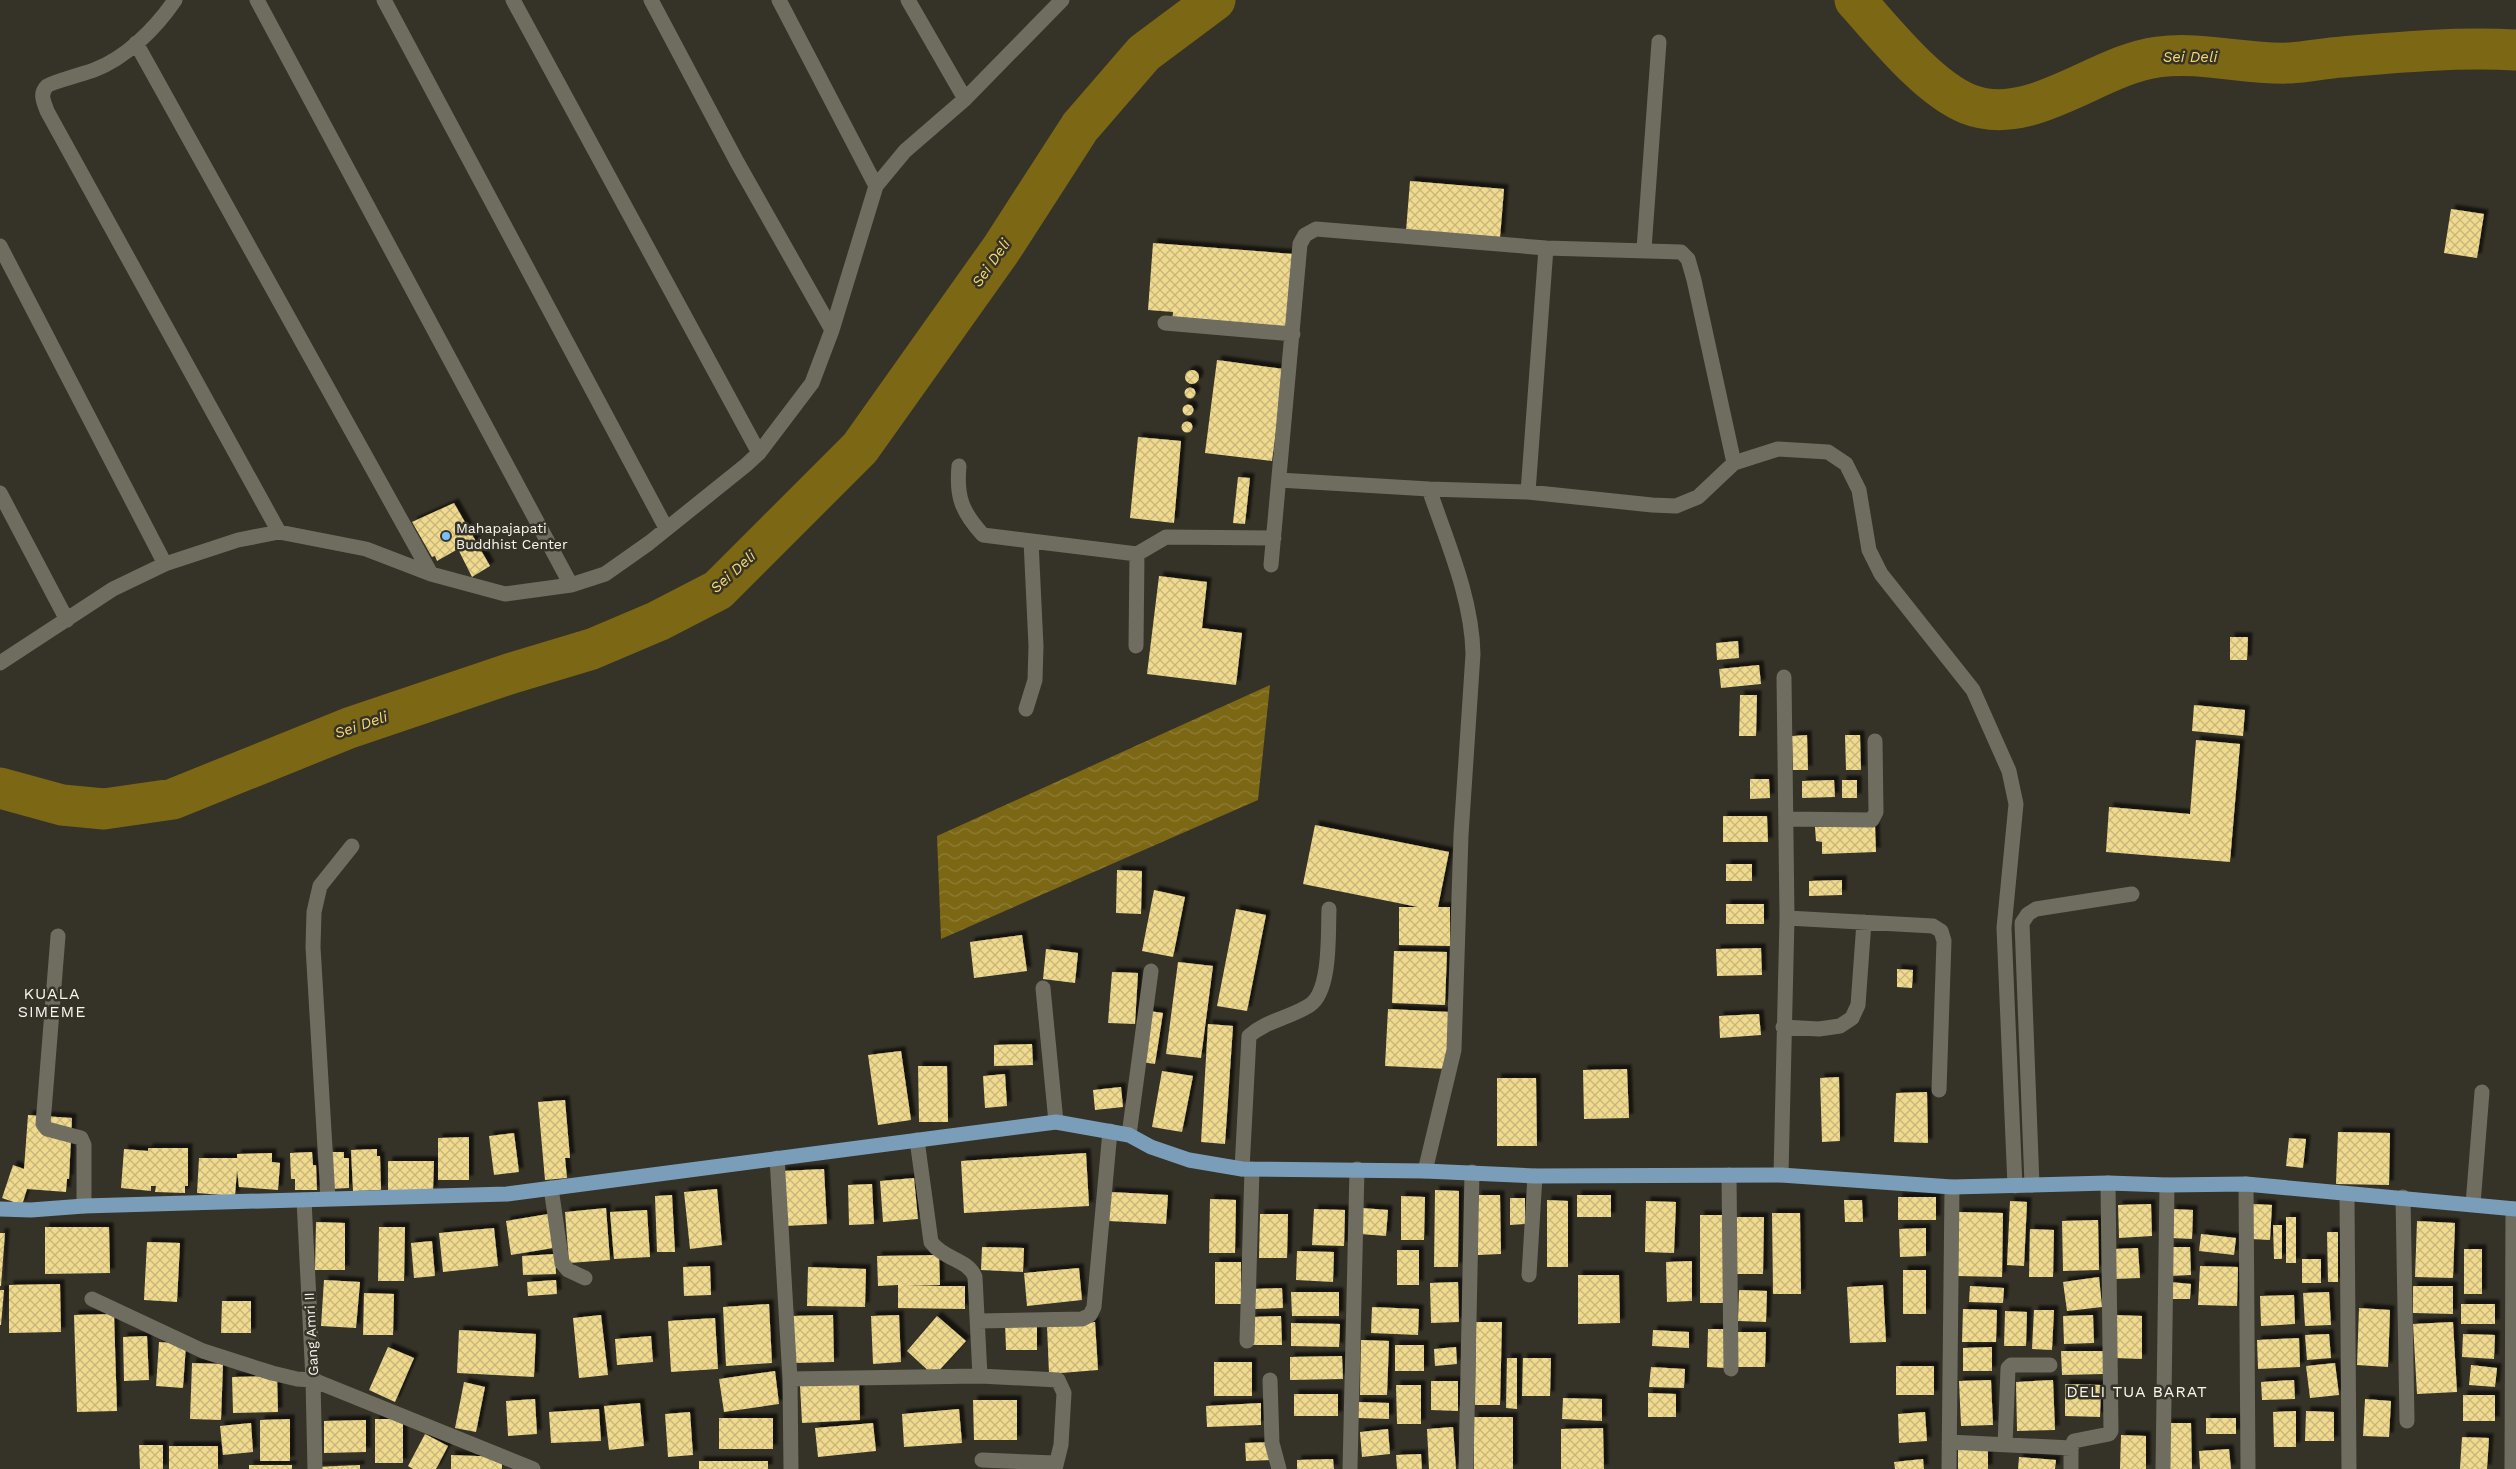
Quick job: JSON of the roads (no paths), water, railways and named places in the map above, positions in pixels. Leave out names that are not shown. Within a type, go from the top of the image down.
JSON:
[{"type":"main road","points":[[0,1209],[32,1210],[84,1206],[506,1194],[1056,1122],[1129,1135],[1151,1147],[1189,1160],[1247,1169],[1425,1170],[1535,1176],[1780,1175],[1952,1187],[2108,1183],[2167,1185],[2246,1184],[2347,1194],[2403,1197],[2514,1209]]},
{"type":"street","points":[[175,0],[167,12],[118,58],[97,69],[49,84],[43,90],[42,97],[47,111],[279,532]]},
{"type":"street","points":[[257,0],[571,585]]},
{"type":"street","points":[[384,0],[666,528]]},
{"type":"street","points":[[513,0],[759,452]]},
{"type":"street","points":[[651,0],[737,162],[832,330]]},
{"type":"street","points":[[779,0],[876,186]]},
{"type":"street","points":[[908,0],[965,99]]},
{"type":"street","points":[[0,663],[113,589],[165,564],[238,540],[279,532],[366,549],[431,574],[505,594],[571,585],[605,574],[746,465],[759,452],[812,383],[832,330],[876,186],[906,151],[965,99],[1047,5],[1062,0]]},
{"type":"street","points":[[1644,249],[1659,42]]},
{"type":"street","points":[[136,43],[431,574]]},
{"type":"street","points":[[1271,565],[1300,244],[1309,231],[1316,229],[1546,248],[1676,250],[1686,255],[1734,463]]},
{"type":"street","points":[[0,246],[165,564]]},
{"type":"street","points":[[1528,492],[1546,248]]},
{"type":"street","points":[[1165,323],[1293,334]]},
{"type":"street","points":[[1279,480],[1430,489],[1528,492],[1676,506],[1698,497],[1734,463],[1778,449],[1828,452],[1846,464],[1859,490],[1870,550],[1881,574],[1972,690],[2009,771],[2016,804],[2004,928],[2015,1186]]},
{"type":"street","points":[[959,466],[957,484],[966,515],[983,535],[1137,554],[1166,538],[1274,538]]},
{"type":"street","points":[[1425,1170],[1454,1050],[1461,834],[1472,654],[1472,631],[1466,604],[1430,489]]},
{"type":"street","points":[[0,493],[67,620]]},
{"type":"street","points":[[1026,708],[1035,672],[1030,541]]},
{"type":"street","points":[[1136,646],[1137,554]]},
{"type":"street","points":[[1780,1175],[1786,918],[1784,677]]},
{"type":"street","points":[[1786,819],[1872,820],[1876,812],[1875,741]]},
{"type":"street","points":[[328,1198],[313,947],[314,912],[320,886],[352,846]]},
{"type":"street","points":[[2032,1185],[2022,923],[2028,914],[2036,909],[2132,894]]},
{"type":"street","points":[[1247,1341],[1249,1036],[1260,1026],[1310,1005],[1318,998],[1324,986],[1330,909]]},
{"type":"street","points":[[1786,918],[1934,926],[1941,931],[1944,941],[1939,1090]]},
{"type":"street","points":[[1783,1027],[1819,1029],[1840,1026],[1852,1018],[1858,1005],[1864,922]]},
{"type":"street","points":[[58,936],[43,1124],[47,1129],[81,1138],[84,1145],[84,1206]]},
{"type":"street","points":[[1129,1135],[1151,971]]},
{"type":"street","points":[[1043,988],[1056,1122]]},
{"type":"street","points":[[2473,1204],[2482,1092]]},
{"type":"street","points":[[978,1321],[1082,1319],[1090,1315],[1094,1307],[1110,1131]]},
{"type":"street","points":[[918,1140],[931,1242],[938,1251],[972,1269],[975,1276],[980,1376]]},
{"type":"street","points":[[777,1158],[790,1379],[791,1469]]},
{"type":"street","points":[[1350,1469],[1356,1170]]},
{"type":"street","points":[[1466,1469],[1472,1172]]},
{"type":"street","points":[[1729,1175],[1731,1369]]},
{"type":"street","points":[[1529,1275],[1535,1176]]},
{"type":"street","points":[[2071,1469],[2071,1448],[2074,1441],[2109,1434],[2110,1431],[2108,1183]]},
{"type":"street","points":[[2246,1184],[2248,1469]]},
{"type":"street","points":[[2163,1469],[2167,1185]]},
{"type":"street","points":[[1949,1469],[1952,1187]]},
{"type":"street","points":[[551,1188],[562,1263],[568,1270],[585,1278]]},
{"type":"street","points":[[2347,1194],[2349,1469]]},
{"type":"street","points":[[2403,1197],[2407,1421]]},
{"type":"street","name":"Gang Amri II","points":[[304,1200],[313,1380],[315,1469]]},
{"type":"street","points":[[2512,1469],[2514,1209]]},
{"type":"street","points":[[92,1299],[203,1351],[297,1379],[313,1380],[533,1469]]},
{"type":"street","points":[[2005,1444],[2008,1368],[2011,1365],[2050,1365]]},
{"type":"street","points":[[790,1379],[980,1376],[1050,1378],[1058,1380],[1064,1393],[1061,1445],[1055,1466],[982,1460]]},
{"type":"street","points":[[1270,1380],[1272,1443],[1279,1469]]},
{"type":"street","points":[[1949,1442],[2071,1448]]},
{"type":"water","points":[[1270,685],[1258,800],[941,939],[937,836]]},
{"type":"waterway","name":"Sei Deli","points":[[0,788],[62,805],[104,809],[173,799],[349,728],[512,673],[592,649],[658,621],[718,590],[860,448],[1002,248],[1080,127],[1144,53],[1215,0]]},
{"type":"waterway","name":"Sei Deli","points":[[1855,0],[1907,58],[1938,86],[1968,104],[1992,109],[2016,108],[2039,102],[2111,71],[2135,62],[2158,57],[2191,56],[2290,63],[2386,53],[2472,49],[2516,50]]},
{"type":"place","name":"Mahapajapati Buddhist Center","points":[[446,536]]},
{"type":"district","name":"KUALA SIMEME","points":[[52,1002]]},
{"type":"district","name":"DELI TUA BARAT","points":[[2137,1391]]}]
